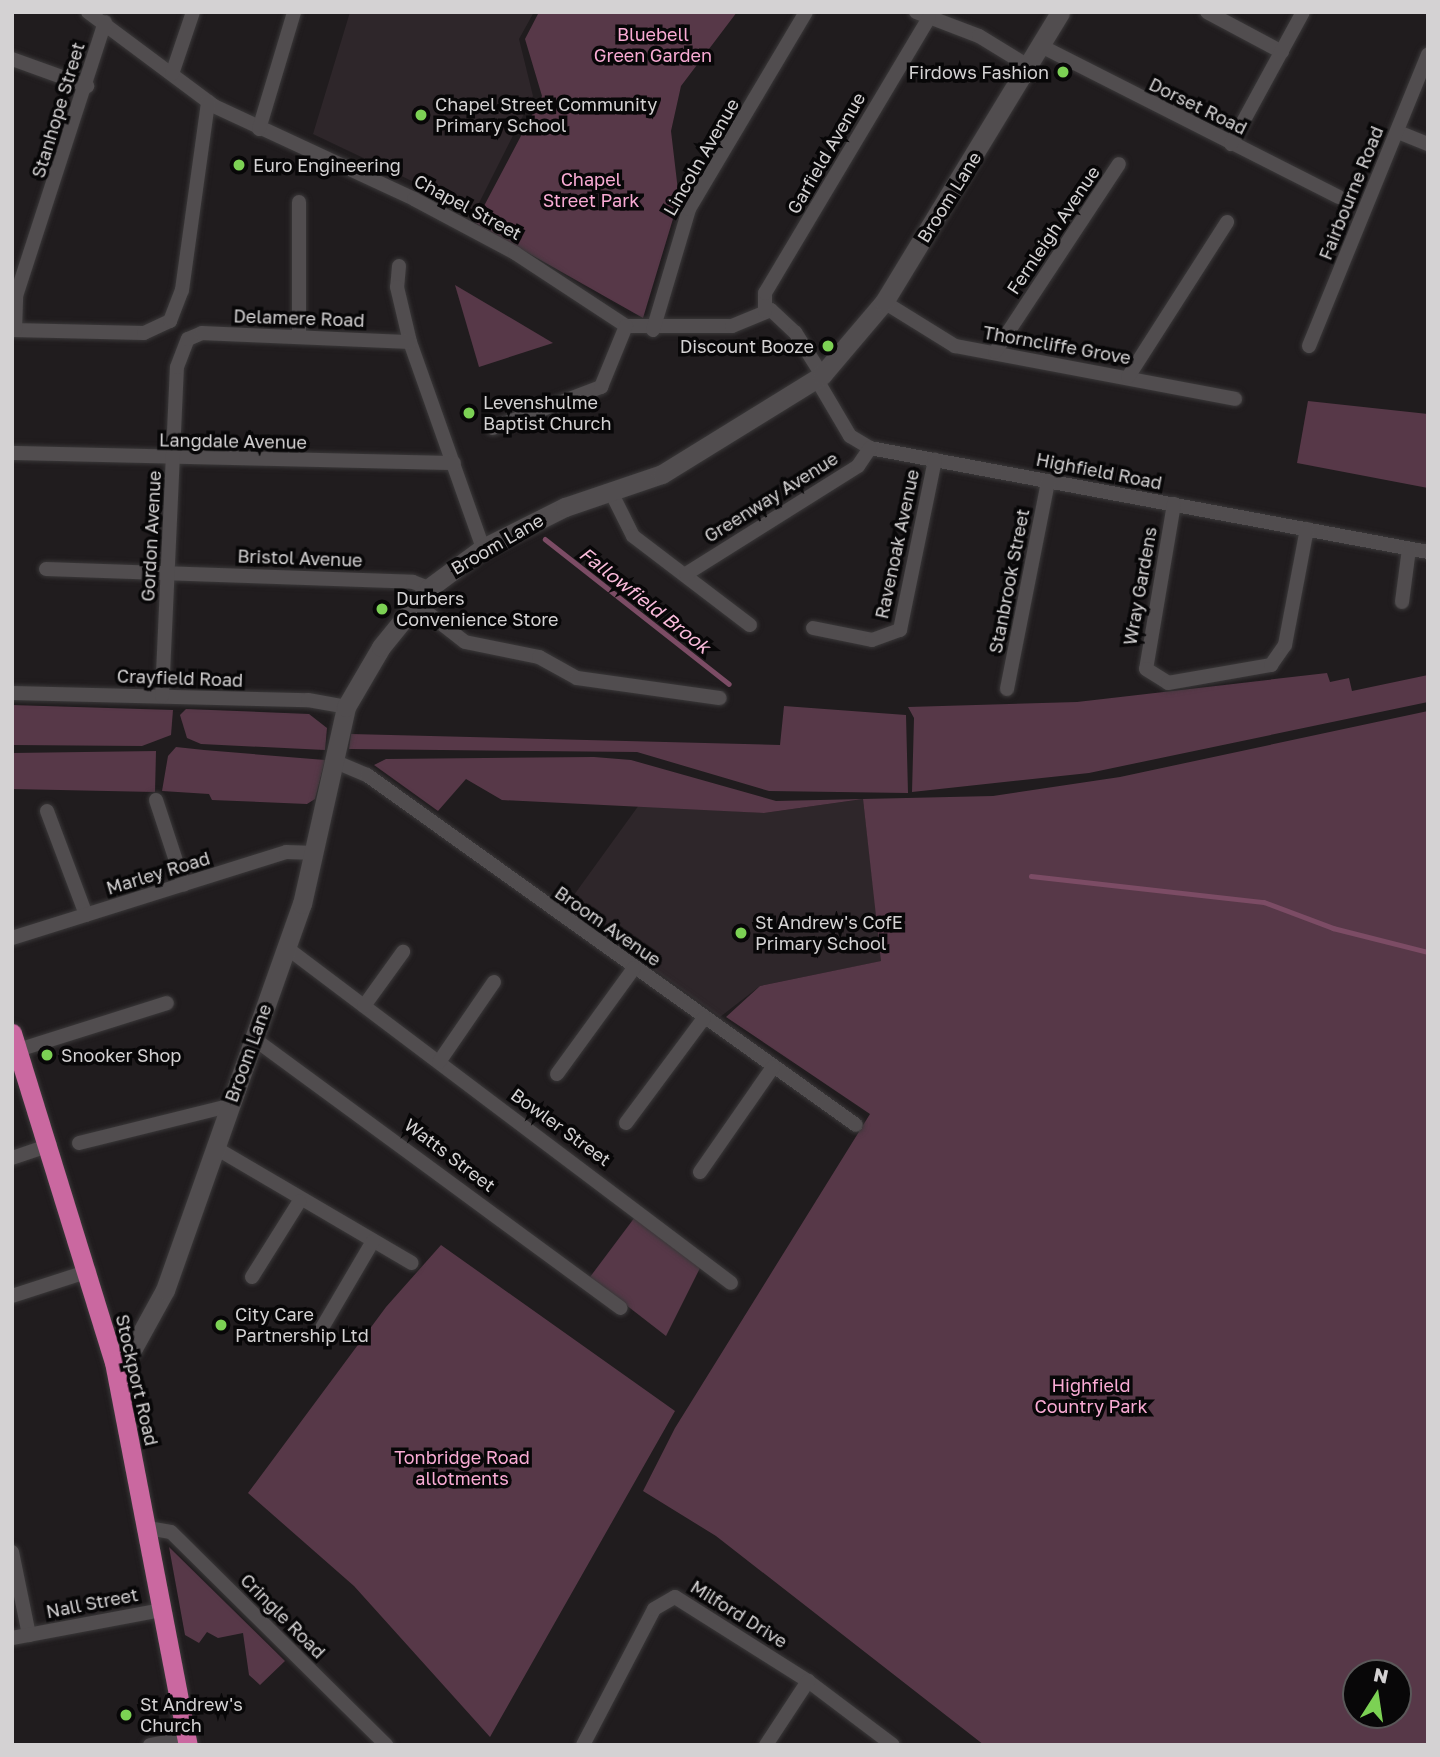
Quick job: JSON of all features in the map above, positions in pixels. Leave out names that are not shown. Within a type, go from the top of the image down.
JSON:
[{"type":"highway","name":"Stockport Road","points":[[15,1041],[89,1271],[114,1362],[187,1742]]},
{"type":"main road","name":"Broom Lane","points":[[114,1362],[132,1350],[157,1307],[287,948],[316,853],[344,716],[415,603],[429,588],[483,548],[541,517],[686,461],[820,377],[884,302],[1060,12]]},
{"type":"street","name":"Chapel Street","points":[[89,12],[208,102],[259,129],[317,151],[515,253],[626,326],[653,330],[732,333],[765,311]]},
{"type":"street","points":[[172,74],[194,12]]},
{"type":"street","points":[[259,129],[294,12]]},
{"type":"street","name":"Lincoln Avenue","points":[[653,330],[689,209],[806,12]]},
{"type":"street","points":[[1207,12],[1282,52]]},
{"type":"street","points":[[1231,144],[1303,12]]},
{"type":"street","points":[[923,15],[979,36],[1028,66]]},
{"type":"street","name":"Garfield Avenue","points":[[765,311],[765,293],[923,15]]},
{"type":"street","name":"Stanhope Street","points":[[14,330],[16,296],[87,86],[105,22]]},
{"type":"street","name":"Dorset Road","points":[[1041,46],[1339,198]]},
{"type":"street","name":"Fairbourne Road","points":[[1309,346],[1428,54]]},
{"type":"street","points":[[12,59],[87,86]]},
{"type":"street","points":[[14,330],[144,333],[170,321],[183,282],[208,102]]},
{"type":"street","points":[[1398,132],[1428,144]]},
{"type":"street","name":"Fernleigh Avenue","points":[[995,352],[1119,164]]},
{"type":"street","points":[[299,202],[299,337]]},
{"type":"street","points":[[1128,377],[1227,222]]},
{"type":"street","points":[[399,266],[397,287],[410,342],[483,548]]},
{"type":"street","name":"Thorncliffe Grove","points":[[884,302],[955,346],[1236,399]]},
{"type":"street","points":[[765,311],[782,317],[820,377]]},
{"type":"street","points":[[493,428],[601,387],[626,326]]},
{"type":"street","name":"Delamere Road","points":[[188,339],[202,333],[410,342]]},
{"type":"street","name":"Gordon Avenue","points":[[162,696],[177,368],[188,339]]},
{"type":"street","name":"Highfield Road","points":[[820,377],[850,436],[870,448],[1428,552]]},
{"type":"street","name":"Greenway Avenue","points":[[686,574],[858,466],[870,448]]},
{"type":"street","name":"Langdale Avenue","points":[[12,453],[174,461],[454,464]]},
{"type":"street","name":"Ravenoak Avenue","points":[[813,628],[833,626],[884,640],[900,630],[935,460]]},
{"type":"street","name":"Stanbrook Street","points":[[1007,689],[1048,481]]},
{"type":"street","points":[[611,492],[633,536],[750,625]]},
{"type":"street","name":"Wray Gardens","points":[[1174,505],[1146,669],[1168,683],[1271,665],[1285,645],[1307,529]]},
{"type":"street","points":[[1402,601],[1409,549]]},
{"type":"street","name":"Bristol Avenue","points":[[47,569],[429,588]]},
{"type":"street","points":[[415,603],[475,646],[539,657],[577,678],[684,690],[720,698]]},
{"type":"street","points":[[682,674],[684,690]]},
{"type":"street","name":"Crayfield Road","points":[[12,693],[162,696],[344,716]]},
{"type":"street","name":"Broom Avenue","points":[[335,767],[391,793],[856,1125]]},
{"type":"street","points":[[156,800],[184,885]]},
{"type":"street","points":[[47,811],[86,915]]},
{"type":"street","name":"Marley Road","points":[[12,938],[286,852],[316,853]]},
{"type":"street","name":"Bowler Street","points":[[287,948],[731,1283]]},
{"type":"street","points":[[364,1006],[403,952]]},
{"type":"street","points":[[557,1074],[634,968]]},
{"type":"street","points":[[439,1062],[494,982]]},
{"type":"street","points":[[15,1041],[167,1003]]},
{"type":"street","points":[[626,1123],[704,1018]]},
{"type":"street","name":"Watts Street","points":[[253,1038],[621,1308]]},
{"type":"street","points":[[700,1172],[773,1067]]},
{"type":"street","points":[[79,1143],[229,1106]]},
{"type":"street","points":[[12,1158],[50,1145]]},
{"type":"street","points":[[214,1147],[299,1202],[412,1264]]},
{"type":"street","points":[[252,1277],[299,1202]]},
{"type":"street","points":[[318,1333],[373,1241]]},
{"type":"street","points":[[12,1296],[89,1271]]},
{"type":"street","name":"Cringle Road","points":[[148,1528],[172,1532],[386,1745]]},
{"type":"street","points":[[12,1552],[29,1635]]},
{"type":"street","name":"Milford Drive","points":[[583,1745],[654,1609],[667,1599],[685,1599],[808,1681],[893,1745]]},
{"type":"street","name":"Nall Street","points":[[12,1638],[162,1610]]},
{"type":"street","points":[[766,1745],[808,1681]]},
{"type":"street","points":[[150,1745],[187,1742]]},
{"type":"shaded area","name":"Chapel Street Community Primary School","points":[[350,12],[534,12],[519,39],[533,96],[475,211],[313,134]]},
{"type":"shaded area","name":"St Andrew's CofE Primary School","points":[[863,799],[882,961],[760,986],[720,1017],[566,906],[639,805],[764,813]]},
{"type":"green space","name":"Chapel Street Park","points":[[539,12],[737,12],[681,86],[671,131],[679,199],[643,318],[475,223],[542,96],[525,39]]},
{"type":"green space","points":[[455,285],[553,343],[479,367]]},
{"type":"green space","points":[[1308,401],[1428,414],[1428,488],[1297,463]]},
{"type":"green space","points":[[1327,673],[1330,682],[1349,678],[1352,691],[1428,675],[1428,702],[1089,773],[912,792],[914,718],[908,707],[1077,702]]},
{"type":"green space","points":[[12,705],[173,710],[171,735],[142,746],[12,745]]},
{"type":"green space","points":[[784,706],[906,715],[908,793],[769,791],[637,752],[349,749],[351,734],[780,745]]},
{"type":"green space","points":[[186,709],[309,714],[327,728],[325,750],[201,744],[187,738],[180,715]]},
{"type":"green space","name":"Highfield Country Park","points":[[1428,711],[1428,1745],[984,1745],[716,1536],[643,1491],[675,1428],[870,1114],[726,1017],[760,986],[881,961],[863,799],[764,813],[502,800],[466,779],[438,811],[374,765],[386,759],[594,757],[631,760],[776,801],[993,796],[1120,777]]},
{"type":"green space","points":[[176,747],[325,760],[315,799],[307,804],[212,800],[209,794],[162,791],[168,756]]},
{"type":"green space","points":[[156,751],[155,792],[12,789],[12,753]]},
{"type":"green space","points":[[635,1217],[700,1268],[666,1336],[590,1277]]},
{"type":"green space","name":"Tonbridge Road allotments","points":[[441,1245],[675,1411],[490,1737],[354,1586],[248,1493],[386,1307]]},
{"type":"green space","points":[[169,1547],[285,1661],[260,1685],[249,1675],[243,1633],[218,1638],[207,1632],[199,1643],[185,1635]]},
{"type":"waterway","name":"Fallowfield Brook","points":[[545,539],[729,684]]},
{"type":"waterway","points":[[1031,876],[1264,902],[1333,928],[1428,952]]},
{"type":"place","name":"Firdows Fashion","points":[[1063,72]]},
{"type":"place","name":"Chapel Street Community Primary School","points":[[421,115]]},
{"type":"place","name":"Euro Engineering","points":[[239,165]]},
{"type":"place","name":"Discount Booze","points":[[828,346]]},
{"type":"place","name":"Levenshulme Baptist Church","points":[[469,413]]},
{"type":"place","name":"Durbers Convenience Store","points":[[382,609]]},
{"type":"place","name":"St Andrew's CofE Primary School","points":[[741,933]]},
{"type":"place","name":"Snooker Shop","points":[[47,1055]]},
{"type":"place","name":"City Care Partnership Ltd","points":[[221,1325]]},
{"type":"place","name":"St Andrew's Church","points":[[126,1715]]},
{"type":"park label","name":"Bluebell Green Garden","points":[[653,45]]}]
